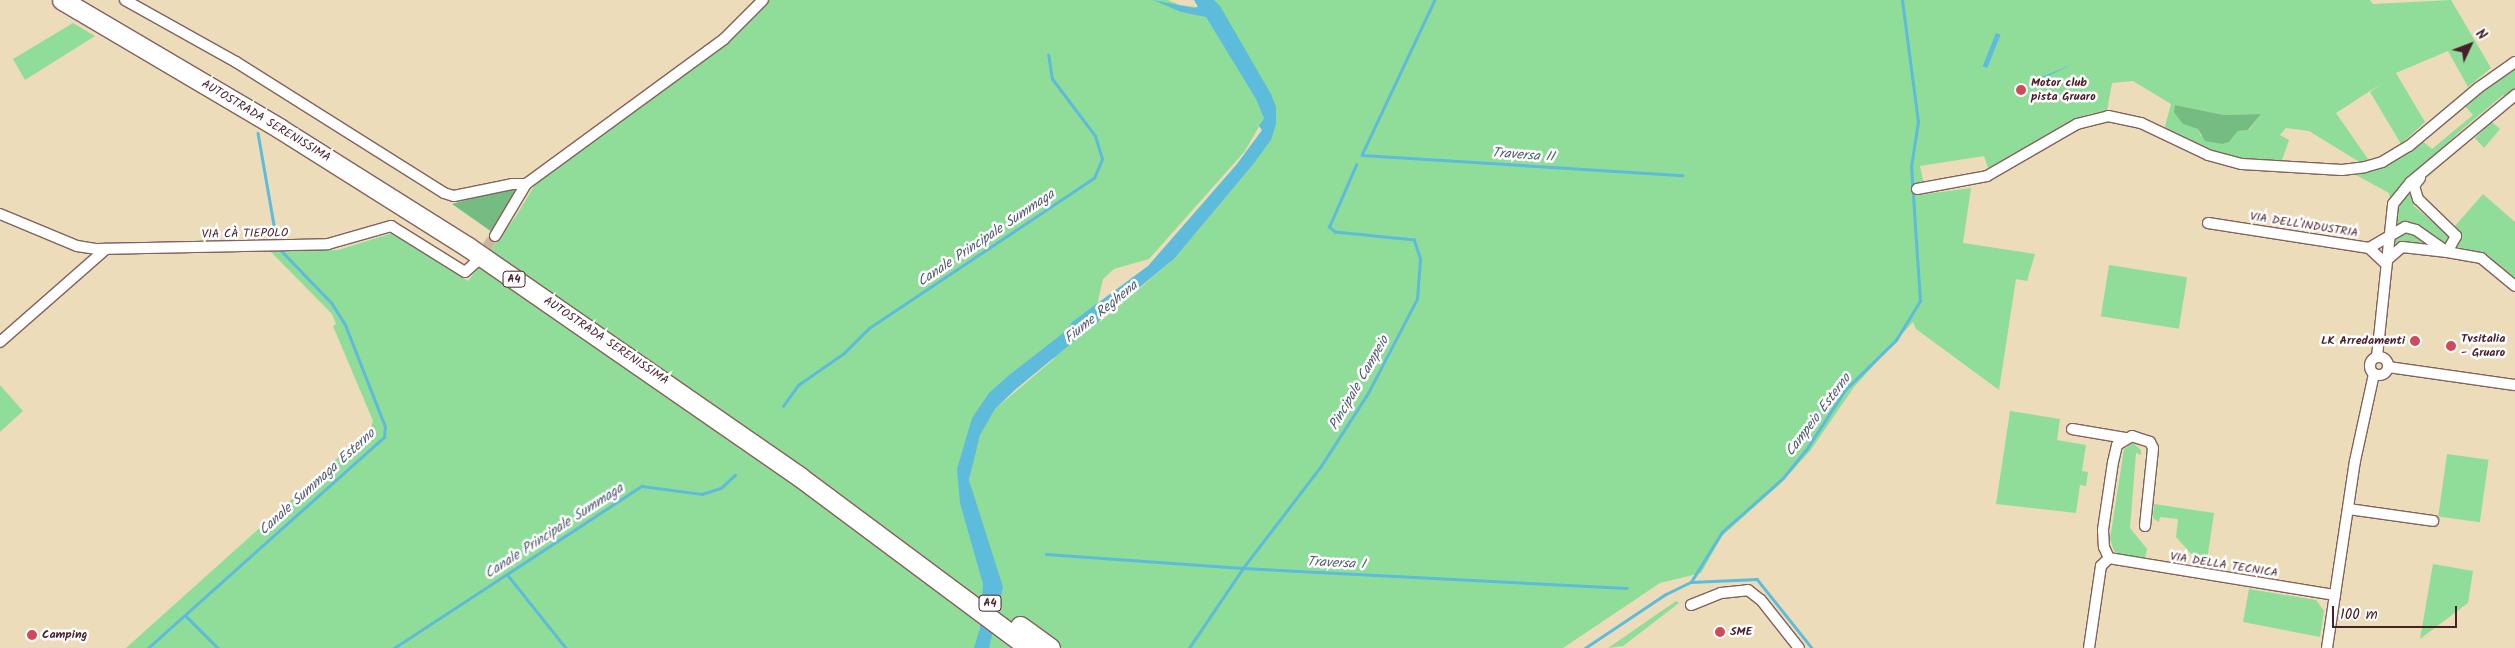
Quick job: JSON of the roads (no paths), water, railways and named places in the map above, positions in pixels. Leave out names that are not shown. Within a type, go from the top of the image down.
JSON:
[{"type":"highway","name":"AUTOSTRADA SERENISSIMA","points":[[62,0],[279,128],[468,247],[950,581]]},
{"type":"highway","name":"AUTOSTRADA SERENISSIMA","points":[[87,0],[280,114],[472,234],[658,361],[1026,640],[1050,648]]},
{"type":"street","points":[[125,0],[236,62],[444,193],[454,196],[512,184],[526,184]]},
{"type":"street","points":[[495,236],[526,184],[724,40],[763,0]]},
{"type":"street","points":[[1917,188],[1987,176],[2077,124],[2108,116],[2141,123],[2208,154],[2242,164],[2342,170],[2366,167],[2382,162],[2409,146],[2478,88],[2515,62]]},
{"type":"street","points":[[2327,648],[2348,509],[2374,374],[2370,366],[2377,357],[2387,239],[2393,204],[2401,192],[2515,95]]},
{"type":"street","points":[[2424,174],[2414,186],[2415,194],[2454,233],[2454,242],[2447,252]]},
{"type":"street","name":"VIA CÀ TIEPOLO","points":[[0,214],[77,246],[107,248],[328,244],[384,225],[404,232],[465,272],[476,262]]},
{"type":"street","name":"VIA DELL'INDUSTRIA","points":[[2208,223],[2369,248],[2385,262]]},
{"type":"street","points":[[2369,248],[2387,239],[2402,228],[2412,229],[2447,252]]},
{"type":"street","points":[[2385,262],[2402,247],[2481,258],[2515,286]]},
{"type":"street","points":[[0,342],[107,248]]},
{"type":"street","points":[[2377,357],[2385,359],[2388,367]]},
{"type":"street","points":[[2374,374],[2383,374],[2388,367]]},
{"type":"street","points":[[2388,367],[2515,385]]},
{"type":"street","points":[[2072,429],[2125,438],[2140,437],[2153,448],[2145,526]]},
{"type":"street","points":[[2090,648],[2101,566],[2109,558],[2104,546],[2103,530],[2113,462],[2117,445],[2125,438]]},
{"type":"street","points":[[2348,509],[2433,521]]},
{"type":"street","name":"VIA DELLA TECNICA","points":[[2109,558],[2335,595]]},
{"type":"street","points":[[1691,605],[1721,593],[1748,590],[1761,600],[1799,648]]},
{"type":"water","name":"Fiume Reghena","points":[[1153,0],[1194,8],[1198,7],[1194,0],[1214,0],[1220,6],[1271,94],[1276,107],[1276,124],[1271,140],[1251,167],[1174,259],[1016,389],[995,409],[980,435],[969,480],[1003,587],[989,648],[974,648],[980,628],[983,584],[960,503],[957,469],[972,418],[989,393],[1008,376],[1067,330],[1072,322],[1148,266],[1237,164],[1262,130],[1259,126],[1264,118],[1256,99],[1206,17],[1181,12]]},
{"type":"water","points":[[1996,33],[2001,35],[1987,68],[1983,66]]},
{"type":"water","points":[[2073,64],[2048,76],[2033,87],[2034,80]]},
{"type":"waterway","name":"Traversa II","points":[[1435,0],[1362,155],[1682,175]]},
{"type":"waterway","name":"Campeio Esterno","points":[[1585,648],[1666,594],[1691,582],[1722,532],[1783,478],[1806,450],[1845,390],[1896,340],[1920,301],[1911,167],[1918,122],[1902,0]]},
{"type":"waterway","name":"Canale Principale Summaga","points":[[783,406],[798,385],[844,353],[869,328],[1094,178],[1102,159],[1095,136],[1052,79],[1048,55]]},
{"type":"waterway","name":"Canale Summaga Esterno","points":[[258,133],[277,242]]},
{"type":"waterway","name":"Pincipale Campeio","points":[[1189,648],[1243,568],[1321,466],[1368,393],[1417,299],[1420,259],[1414,240],[1335,232],[1329,227],[1356,165]]},
{"type":"waterway","name":"Canale Summaga Esterno","points":[[148,648],[384,437],[385,427],[345,325],[332,304],[282,252]]},
{"type":"waterway","name":"Canale Principale Summaga","points":[[394,648],[642,486],[702,494],[721,488],[735,475]]},
{"type":"waterway","name":"Traversa I","points":[[1046,554],[1243,568],[1626,588]]},
{"type":"waterway","points":[[507,574],[566,648]]},
{"type":"waterway","points":[[1691,582],[1757,579],[1812,648]]},
{"type":"waterway","points":[[186,616],[218,648]]},
{"type":"tunnel","points":[[478,259],[495,236]]},
{"type":"place","name":"Motor club pista Gruaro","points":[[2021,90]]},
{"type":"place","name":"LK Arredamenti","points":[[2415,341]]},
{"type":"place","name":"Tvsitalia - Gruaro","points":[[2451,346]]},
{"type":"place","name":"SME","points":[[1720,632]]},
{"type":"place","name":"Camping","points":[[32,635]]}]
